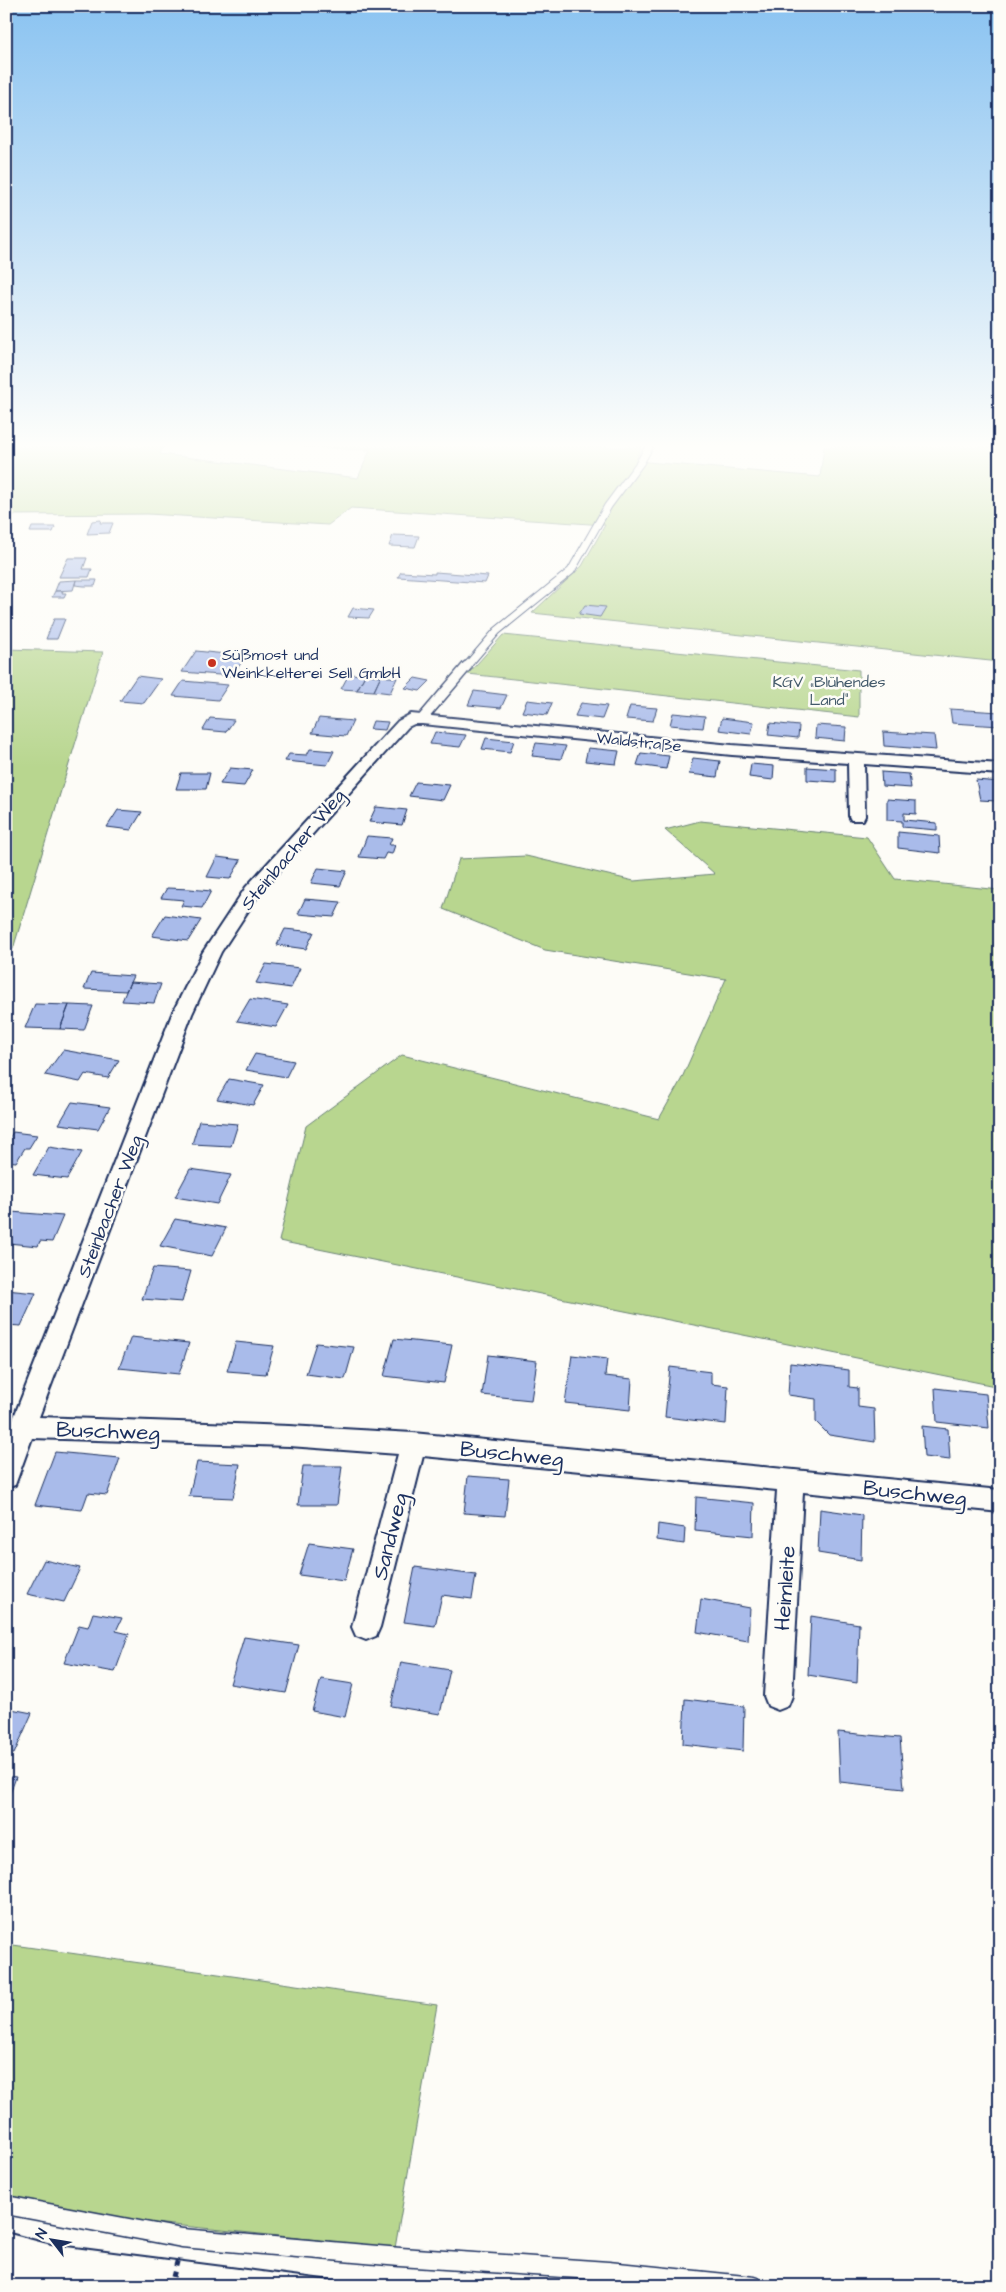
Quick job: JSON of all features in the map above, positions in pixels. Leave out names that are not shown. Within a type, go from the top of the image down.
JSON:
[{"type":"street","name":"Steinbacher Weg","points":[[6,1477],[23,1427],[182,1014],[212,952],[252,891],[353,777],[403,724],[411,719],[422,719]]},
{"type":"street","name":"Waldstraße","points":[[422,719],[741,751],[1000,769]]},
{"type":"street","points":[[856,760],[857,816]]},
{"type":"street","name":"Buschweg","points":[[23,1427],[289,1436],[413,1444],[1000,1501]]},
{"type":"street","name":"Sandweg","points":[[366,1627],[413,1444]]},
{"type":"street","name":"Heimleite","points":[[778,1696],[791,1480]]},
{"type":"lane","name":"Steinbacher Weg","points":[[422,719],[496,631],[571,571],[581,554]]},
{"type":"lane","points":[[6,2206],[182,2238],[608,2271],[754,2286]]},
{"type":"green space","points":[[589,554],[1000,554],[1000,662],[532,613],[582,566]]},
{"type":"green space","name":"KGV „Blühendes Land“","points":[[503,635],[859,670],[859,717],[468,674]]},
{"type":"green space","points":[[6,649],[103,652],[13,949],[6,948]]},
{"type":"green space","points":[[700,821],[867,837],[895,879],[1000,890],[1000,1387],[279,1241],[306,1126],[402,1055],[659,1119],[681,1080],[726,979],[545,950],[443,909],[459,859],[526,856],[634,881],[715,874],[665,830]]},
{"type":"green space","points":[[6,1944],[437,2005],[395,2248],[135,2221],[6,2201]]},
{"type":"building","points":[[68,558],[87,558],[83,569],[92,569],[89,577],[59,577]]},
{"type":"building","points":[[401,572],[435,574],[435,572],[488,576],[485,583],[398,577]]},
{"type":"building","points":[[76,580],[73,590],[55,591],[59,581]]},
{"type":"building","points":[[76,580],[97,580],[95,586],[84,586],[75,585]]},
{"type":"building","points":[[55,591],[66,593],[64,597],[52,597]]},
{"type":"building","points":[[585,605],[606,607],[600,617],[579,614]]},
{"type":"building","points":[[353,608],[374,610],[369,618],[348,617]]},
{"type":"building","points":[[54,619],[65,619],[57,639],[46,639]]},
{"type":"building","points":[[196,651],[246,656],[232,676],[182,672]]},
{"type":"building","points":[[349,674],[365,675],[357,690],[341,689]]},
{"type":"building","points":[[365,675],[381,676],[374,691],[357,690]]},
{"type":"building","points":[[137,676],[161,679],[144,703],[120,701]]},
{"type":"building","points":[[381,676],[397,678],[390,693],[374,691]]},
{"type":"building","points":[[415,678],[430,681],[420,691],[405,688]]},
{"type":"building","points":[[183,681],[228,685],[218,700],[173,696]]},
{"type":"building","points":[[474,691],[507,695],[501,708],[468,705]]},
{"type":"building","points":[[527,700],[552,703],[547,715],[522,712]]},
{"type":"building","points":[[581,703],[607,706],[602,719],[575,716]]},
{"type":"building","points":[[630,706],[657,708],[653,721],[626,719]]},
{"type":"building","points":[[950,709],[1000,712],[1000,726],[952,723]]},
{"type":"building","points":[[673,713],[705,716],[703,728],[670,725]]},
{"type":"building","points":[[210,718],[234,720],[226,732],[203,730]]},
{"type":"building","points":[[319,718],[353,721],[346,736],[312,733]]},
{"type":"building","points":[[722,718],[754,722],[751,734],[719,730]]},
{"type":"building","points":[[373,721],[388,722],[385,730],[370,729]]},
{"type":"building","points":[[770,723],[799,726],[798,738],[768,735]]},
{"type":"building","points":[[816,725],[846,727],[845,741],[815,738]]},
{"type":"building","points":[[435,732],[466,735],[460,747],[430,744]]},
{"type":"building","points":[[883,732],[934,735],[936,750],[884,746]]},
{"type":"building","points":[[486,738],[514,741],[510,752],[482,749]]},
{"type":"building","points":[[536,743],[566,746],[561,759],[532,756]]},
{"type":"building","points":[[588,748],[619,751],[616,764],[585,761]]},
{"type":"building","points":[[310,749],[334,751],[327,765],[285,761],[289,754],[307,755]]},
{"type":"building","points":[[641,753],[669,756],[666,769],[637,765]]},
{"type":"building","points":[[693,758],[720,761],[717,777],[689,774]]},
{"type":"building","points":[[751,764],[774,766],[773,780],[749,777]]},
{"type":"building","points":[[807,767],[836,769],[836,782],[807,780]]},
{"type":"building","points":[[230,768],[253,770],[244,786],[220,784]]},
{"type":"building","points":[[881,772],[909,774],[911,788],[882,786]]},
{"type":"building","points":[[181,773],[210,773],[206,789],[176,789]]},
{"type":"building","points":[[976,780],[1000,782],[1000,795],[995,795],[996,801],[980,800]]},
{"type":"building","points":[[416,782],[450,785],[443,800],[409,796]]},
{"type":"building","points":[[887,799],[916,801],[916,814],[904,813],[904,820],[937,823],[937,830],[902,827],[902,821],[887,820]]},
{"type":"building","points":[[376,807],[407,810],[402,825],[369,822]]},
{"type":"building","points":[[118,810],[142,812],[131,830],[107,827]]},
{"type":"building","points":[[898,832],[939,836],[940,853],[898,848]]},
{"type":"building","points":[[367,836],[392,838],[389,845],[395,845],[392,854],[386,853],[383,859],[359,857]]},
{"type":"building","points":[[217,857],[241,860],[230,879],[207,877]]},
{"type":"building","points":[[318,868],[347,871],[340,886],[311,883]]},
{"type":"building","points":[[167,888],[211,891],[202,908],[181,906],[184,900],[161,898]]},
{"type":"building","points":[[305,899],[341,902],[334,917],[298,914]]},
{"type":"building","points":[[165,915],[201,920],[188,941],[152,936]]},
{"type":"building","points":[[285,929],[314,932],[306,949],[277,945]]},
{"type":"building","points":[[266,964],[300,968],[291,988],[256,983]]},
{"type":"building","points":[[91,973],[133,976],[126,991],[84,989]]},
{"type":"building","points":[[130,982],[161,984],[154,1003],[122,1001]]},
{"type":"building","points":[[250,999],[288,1005],[276,1027],[237,1021]]},
{"type":"building","points":[[35,1004],[69,1005],[60,1029],[25,1028]]},
{"type":"building","points":[[69,1005],[93,1006],[84,1030],[60,1029]]},
{"type":"building","points":[[63,1050],[119,1060],[108,1078],[85,1074],[80,1082],[45,1075]]},
{"type":"building","points":[[255,1054],[294,1061],[286,1077],[246,1070]]},
{"type":"building","points":[[229,1079],[264,1085],[253,1105],[217,1099]]},
{"type":"building","points":[[72,1102],[110,1107],[98,1129],[59,1124]]},
{"type":"building","points":[[199,1121],[238,1124],[231,1146],[192,1144]]},
{"type":"building","points":[[13,1132],[37,1135],[29,1148],[25,1148],[16,1162],[6,1161],[6,1151],[10,1146],[6,1145],[6,1143]]},
{"type":"building","points":[[49,1147],[82,1152],[67,1179],[33,1175]]},
{"type":"building","points":[[190,1169],[231,1175],[217,1204],[175,1197]]},
{"type":"building","points":[[11,1212],[63,1216],[52,1242],[40,1241],[38,1246],[8,1243],[10,1239],[6,1239],[6,1221]]},
{"type":"building","points":[[175,1219],[226,1228],[212,1256],[160,1246]]},
{"type":"building","points":[[153,1268],[191,1271],[182,1302],[142,1299]]},
{"type":"building","points":[[6,1290],[36,1293],[21,1326],[6,1325]]},
{"type":"building","points":[[131,1337],[189,1343],[179,1374],[119,1368]]},
{"type":"building","points":[[394,1339],[452,1345],[444,1383],[384,1376]]},
{"type":"building","points":[[236,1342],[274,1346],[266,1374],[227,1371]]},
{"type":"building","points":[[316,1343],[354,1347],[345,1379],[306,1374]]},
{"type":"building","points":[[488,1355],[537,1361],[531,1400],[482,1395]]},
{"type":"building","points":[[572,1355],[607,1359],[605,1376],[632,1379],[630,1410],[565,1403]]},
{"type":"building","points":[[790,1363],[849,1370],[849,1387],[858,1388],[858,1407],[874,1409],[875,1442],[829,1435],[816,1422],[816,1399],[788,1395]]},
{"type":"building","points":[[670,1367],[711,1372],[711,1384],[728,1386],[726,1424],[665,1417]]},
{"type":"building","points":[[935,1388],[986,1394],[989,1428],[937,1422]]},
{"type":"building","points":[[922,1426],[948,1429],[950,1460],[924,1457]]},
{"type":"building","points":[[55,1452],[120,1458],[107,1495],[88,1493],[82,1510],[35,1505]]},
{"type":"building","points":[[197,1462],[240,1464],[233,1498],[189,1496]]},
{"type":"building","points":[[303,1466],[342,1466],[337,1505],[298,1505]]},
{"type":"building","points":[[468,1476],[509,1479],[505,1516],[464,1513]]},
{"type":"building","points":[[696,1497],[754,1503],[753,1536],[695,1530]]},
{"type":"building","points":[[820,1509],[862,1515],[861,1560],[818,1553]]},
{"type":"building","points":[[658,1524],[685,1528],[684,1544],[657,1540]]},
{"type":"building","points":[[995,1528],[1000,1529],[1000,1604]]},
{"type":"building","points":[[309,1543],[353,1549],[344,1581],[299,1575]]},
{"type":"building","points":[[44,1560],[80,1568],[64,1602],[27,1594]]},
{"type":"building","points":[[415,1567],[476,1575],[472,1599],[442,1595],[435,1626],[404,1622]]},
{"type":"building","points":[[701,1599],[750,1608],[748,1641],[697,1632]]},
{"type":"building","points":[[93,1613],[122,1618],[116,1631],[129,1634],[115,1672],[64,1663],[79,1625],[88,1627]]},
{"type":"building","points":[[811,1616],[859,1624],[857,1683],[808,1675]]},
{"type":"building","points":[[244,1637],[299,1645],[286,1693],[230,1684]]},
{"type":"building","points":[[401,1662],[450,1670],[440,1714],[391,1706]]},
{"type":"building","points":[[321,1679],[353,1684],[345,1717],[312,1711]]},
{"type":"building","points":[[685,1699],[744,1706],[743,1751],[683,1744]]},
{"type":"building","points":[[6,1708],[32,1713],[14,1754],[6,1752]]},
{"type":"building","points":[[838,1732],[900,1738],[904,1789],[840,1782]]},
{"type":"building","points":[[6,1776],[16,1777],[6,1805]]},
{"type":"tram line","points":[[6,2232],[51,2244],[378,2286]]},
{"type":"place","name":"Süßmost und Weinkkelterei Sell GmbH","points":[[212,663]]}]
